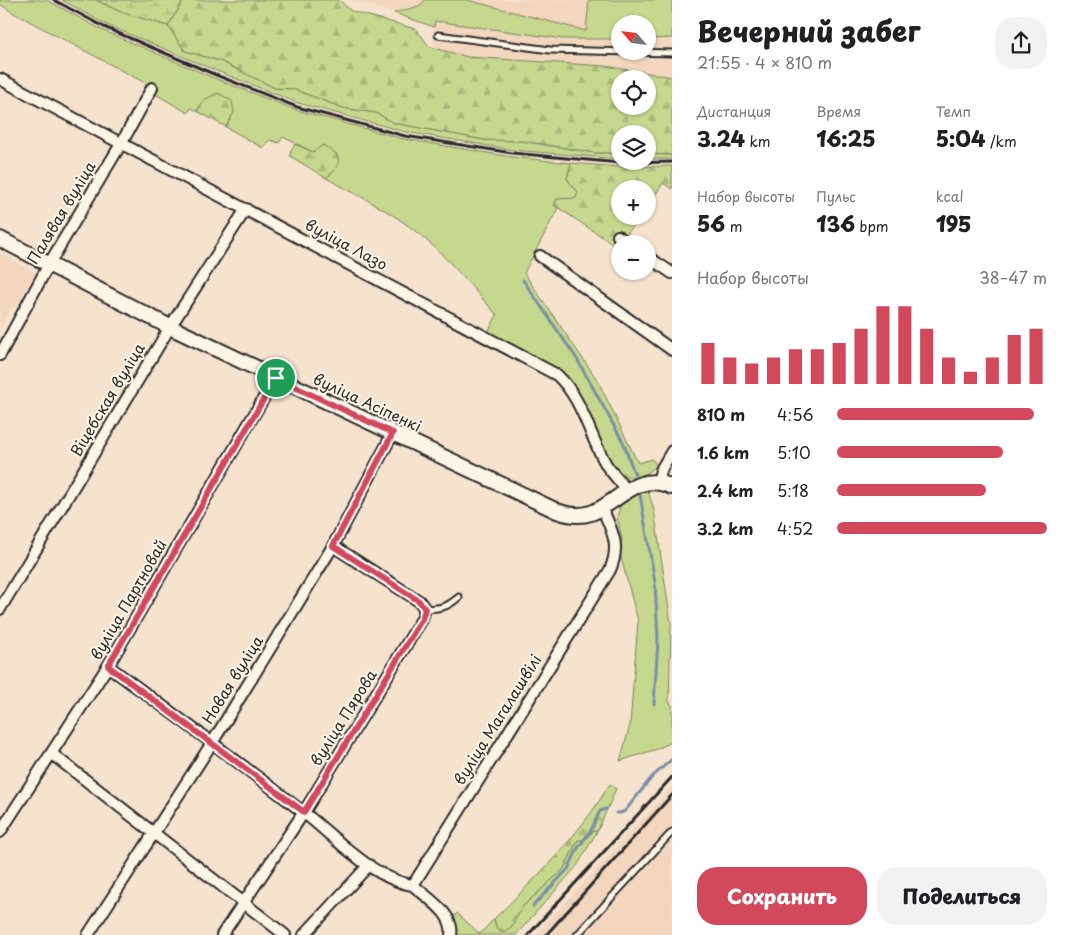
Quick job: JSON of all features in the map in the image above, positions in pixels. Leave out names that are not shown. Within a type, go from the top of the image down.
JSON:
[{"type":"street","name":"вуліца Лазо","points":[[0,79],[557,375],[565,383],[583,414],[607,465],[627,490]]},
{"type":"street","name":"Палявая вуліца","points":[[0,355],[49,264],[121,144],[152,88]]},
{"type":"street","name":"Віцебская вуліца","points":[[0,609],[170,327],[246,209]]},
{"type":"street","name":"вуліца Асіпенкі","points":[[0,238],[170,327],[557,511],[577,516],[590,514],[627,490],[646,484],[657,483],[672,487]]},
{"type":"street","points":[[540,256],[672,350]]},
{"type":"street","points":[[656,262],[672,273]]},
{"type":"street","name":"вуліца Партновай","points":[[0,832],[108,666],[276,378]]},
{"type":"street","name":"Новая вуліца","points":[[88,935],[212,743],[333,546],[393,433]]},
{"type":"street","points":[[657,483],[662,468],[672,451]]},
{"type":"street","name":"вуліца Магалашвілі","points":[[413,885],[610,570],[615,559],[616,548],[614,537],[602,508]]},
{"type":"street","points":[[333,546],[419,601],[425,609]]},
{"type":"street","name":"вуліца Пярова","points":[[222,935],[304,812],[422,619],[425,609]]},
{"type":"street","points":[[108,666],[304,812],[369,865],[402,884],[413,885],[446,915],[452,929],[451,935]]},
{"type":"street","points":[[52,754],[285,935]]},
{"type":"street","points":[[304,935],[369,865]]},
{"type":"lane","points":[[438,35],[550,50],[672,53]]},
{"type":"lane","points":[[425,609],[442,608],[450,605],[459,597]]},
{"type":"lane","points":[[577,935],[672,832]]},
{"type":"shaded area","points":[[352,0],[425,0],[419,6],[394,13]]},
{"type":"shaded area","points":[[467,0],[589,0],[586,31]]},
{"type":"shaded area","points":[[435,20],[563,39],[611,39],[611,60],[656,60],[656,39],[672,38],[672,77],[656,74],[656,70],[629,70],[605,66],[468,57],[433,50]]},
{"type":"shaded area","points":[[0,253],[35,273],[15,308],[12,306],[0,329]]},
{"type":"shaded area","points":[[672,787],[672,935],[535,935]]},
{"type":"green space","points":[[0,0],[47,0],[102,30],[214,78],[296,110],[404,139],[512,157],[571,163],[567,179],[578,192],[576,198],[554,205],[558,208],[524,273],[598,381],[638,463],[652,459],[657,465],[643,475],[631,477],[621,473],[605,451],[593,423],[581,402],[561,374],[488,332],[497,315],[449,262],[429,242],[397,218],[326,178],[334,171],[313,152],[283,137],[279,143],[270,140],[263,148],[226,127],[234,112],[204,100],[197,111],[191,108],[188,113],[145,88],[147,84],[12,12],[0,4]]},
{"type":"green space","points":[[62,0],[96,0],[121,12],[168,26],[185,51],[220,61],[275,88],[293,89],[343,108],[376,113],[394,123],[484,140],[522,141],[595,153],[611,153],[611,158],[513,150],[406,132],[298,103],[105,24]]},
{"type":"green space","points":[[96,0],[181,0],[182,3],[168,26],[121,12]]},
{"type":"green space","points":[[181,0],[339,0],[351,11],[416,29],[430,47],[468,57],[605,66],[629,70],[611,70],[611,115],[656,115],[656,74],[672,77],[672,155],[656,154],[656,125],[611,125],[611,153],[595,153],[522,141],[484,140],[394,123],[376,113],[343,108],[293,89],[275,88],[220,61],[185,51],[168,26],[182,3]]},
{"type":"green space","points":[[425,0],[467,0],[586,31],[589,0],[672,0],[672,38],[656,39],[656,15],[611,15],[611,39],[563,39],[435,21],[434,27],[394,13],[419,6]]},
{"type":"green space","points":[[218,93],[232,101],[234,112],[226,127],[197,111],[204,100]]},
{"type":"green space","points":[[295,144],[313,152],[323,145],[337,154],[339,162],[334,171],[326,178],[290,156]]},
{"type":"green space","points":[[656,154],[672,155],[672,159],[656,159]]},
{"type":"green space","points":[[571,163],[611,166],[611,170],[656,170],[656,166],[672,166],[672,189],[663,183],[656,194],[656,180],[611,180],[611,225],[634,225],[626,235],[611,235],[611,243],[554,205],[557,199],[576,198],[578,192],[567,179]]},
{"type":"green space","points":[[648,491],[654,510],[671,623],[669,702],[672,705],[672,742],[620,761],[630,725],[638,621],[620,554],[622,540],[617,517],[621,504],[631,495]]},
{"type":"green space","points":[[610,784],[616,789],[598,830],[592,832],[585,840],[578,840],[563,870],[523,906],[511,927],[504,932],[497,929],[494,919],[571,839]]},
{"type":"green space","points":[[598,830],[577,866],[516,935],[455,935],[456,929],[453,918],[457,913],[480,934],[494,919],[497,929],[511,927],[523,906],[563,870],[578,840],[585,840],[592,832]]},
{"type":"waterway","points":[[523,280],[577,359],[623,442],[635,475]]},
{"type":"waterway","points":[[640,495],[655,582],[658,639],[654,704]]},
{"type":"waterway","points":[[616,813],[625,811],[652,777],[672,759]]},
{"type":"waterway","points":[[533,906],[568,869],[600,811],[606,809]]},
{"type":"railway","points":[[54,0],[104,27],[297,107],[405,136],[512,153],[620,163],[672,162]]},
{"type":"railway","points":[[528,935],[672,777]]},
{"type":"railway","points":[[546,935],[672,795]]},
{"type":"route","points":[[276,378],[393,433],[333,546],[419,601],[425,609],[422,619],[304,812],[108,666],[276,378]]}]
